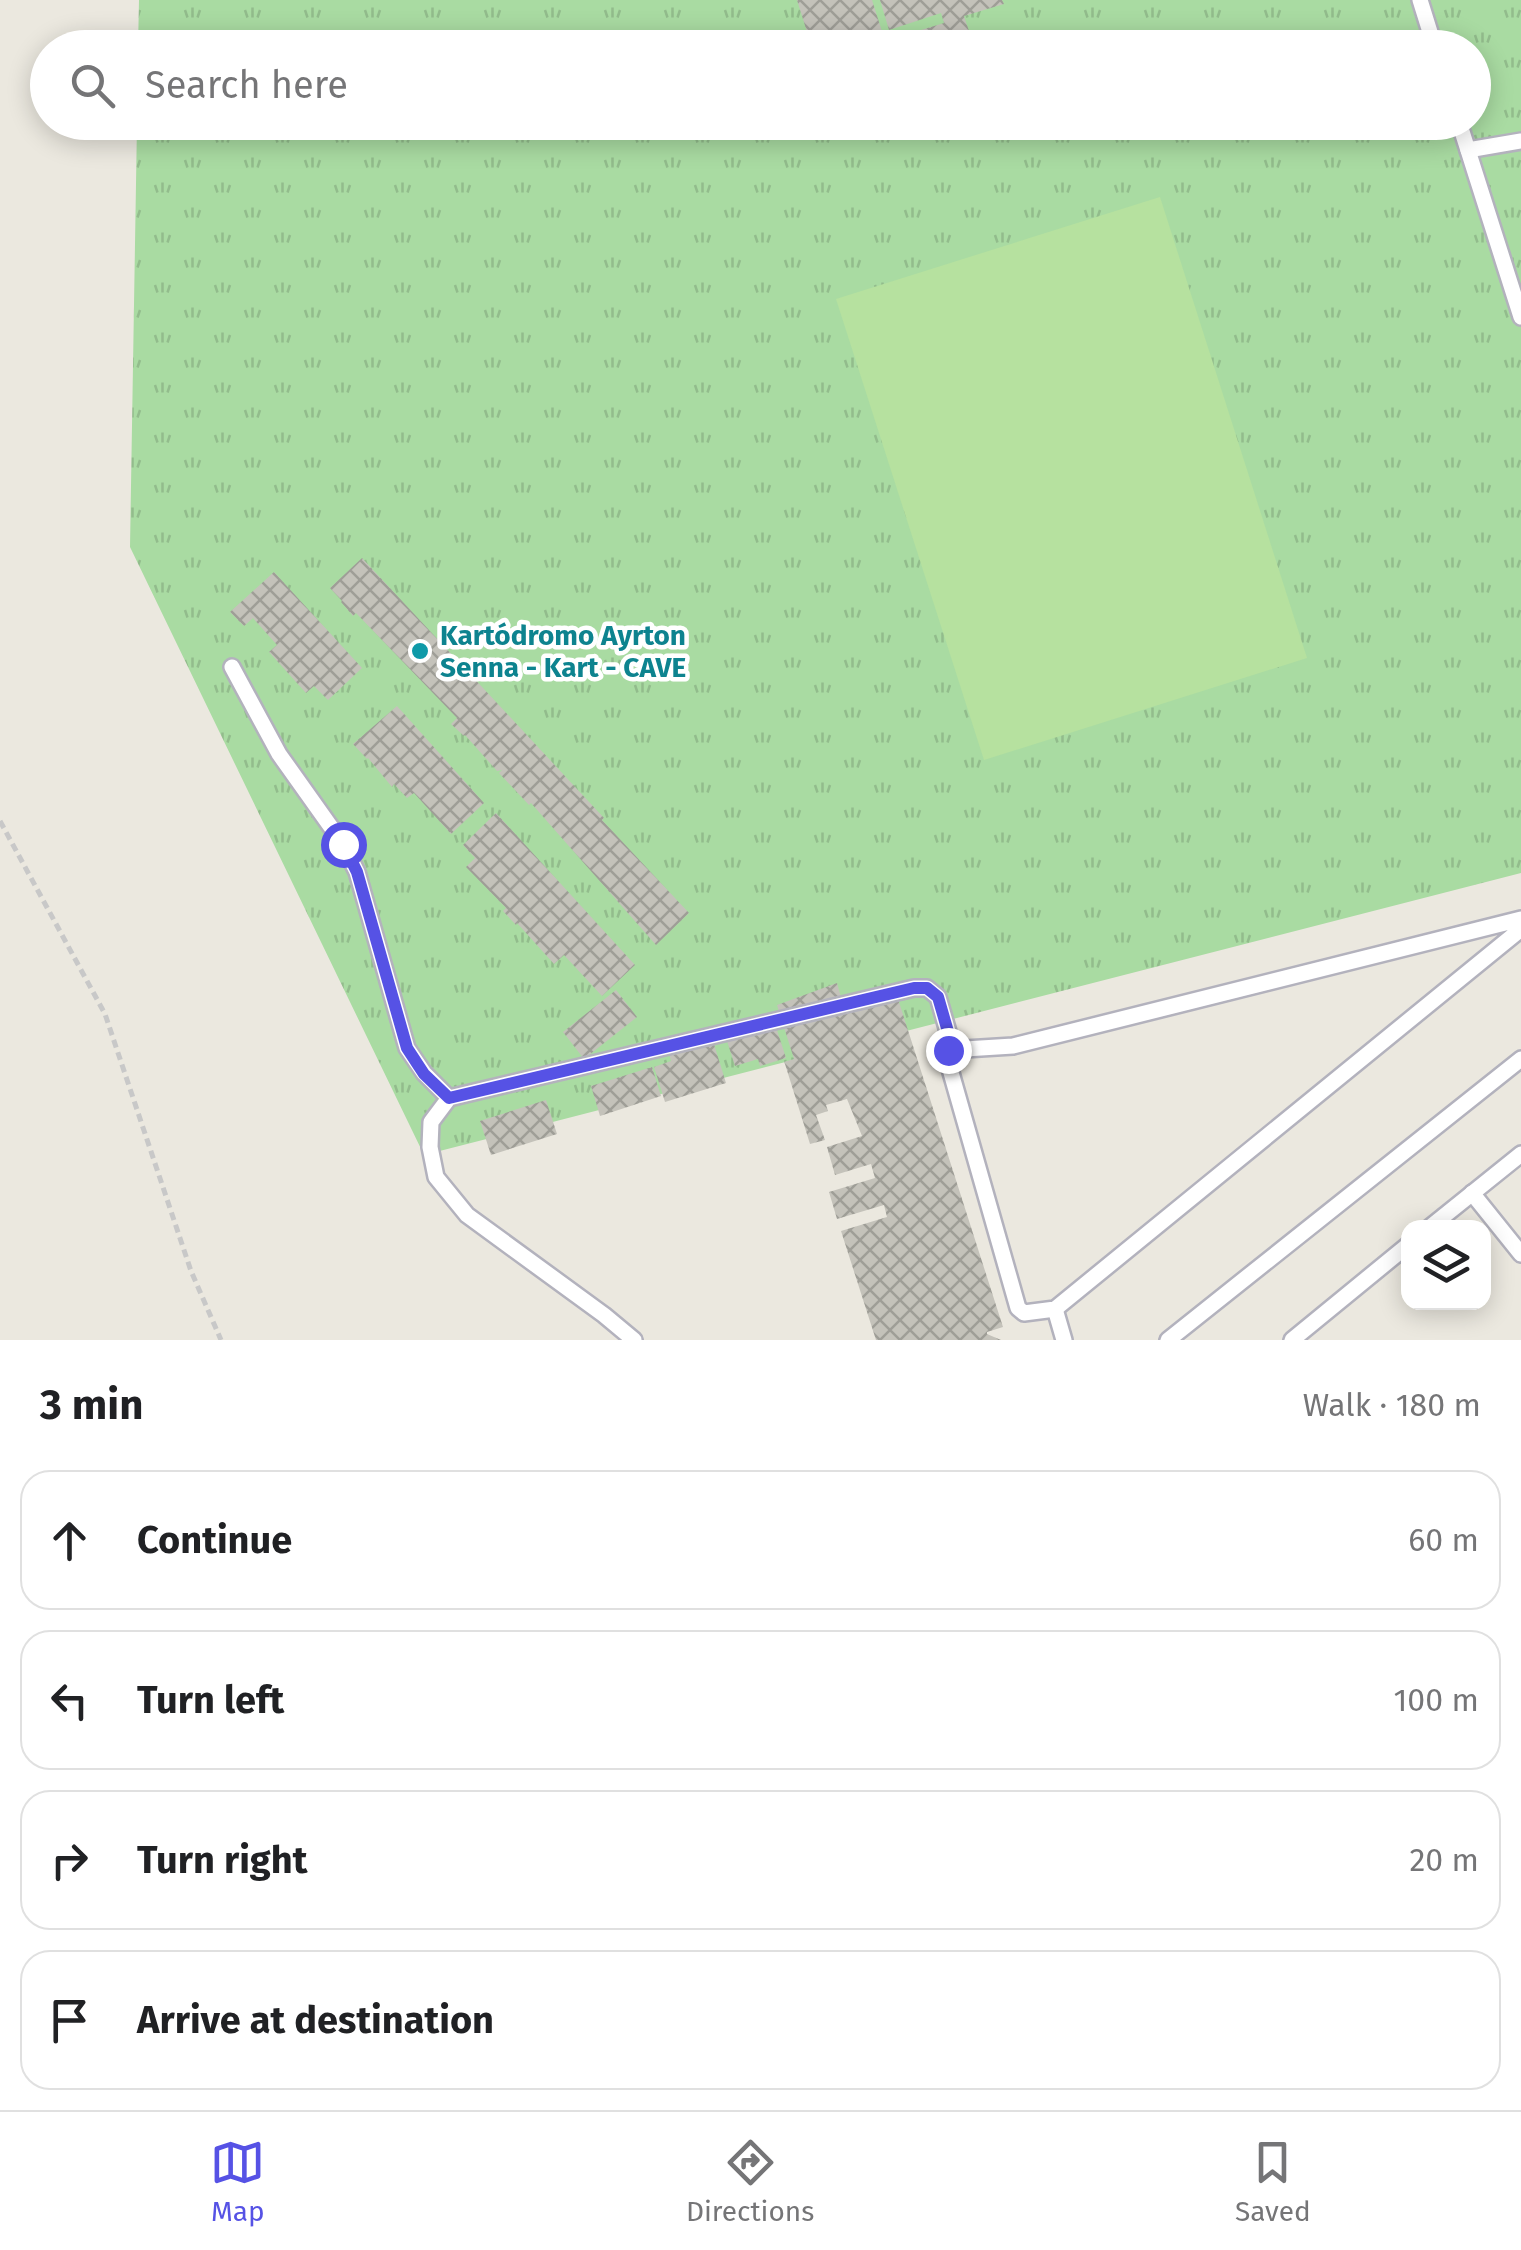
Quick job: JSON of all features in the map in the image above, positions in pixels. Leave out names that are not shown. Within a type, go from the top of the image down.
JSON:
[{"type":"lane","points":[[1420,0],[1429,30]]},
{"type":"lane","points":[[1465,140],[1521,316]]},
{"type":"lane","points":[[1468,150],[1521,140]]},
{"type":"lane","points":[[232,667],[278,754],[343,844],[357,872],[407,1048],[424,1074],[449,1098]]},
{"type":"lane","points":[[1521,919],[1013,1046],[948,1050],[946,1056],[1018,1308],[1024,1313],[1055,1309],[1521,929]]},
{"type":"lane","points":[[634,1340],[467,1216],[436,1178],[430,1122],[449,1098],[914,988],[927,988],[938,997],[953,1049]]},
{"type":"lane","points":[[1168,1340],[1521,1058]]},
{"type":"lane","points":[[1440,1220],[1521,1154]]},
{"type":"lane","points":[[1472,1193],[1521,1254]]},
{"type":"lane","points":[[1292,1340],[1401,1251]]},
{"type":"lane","points":[[1055,1309],[1064,1340]]},
{"type":"path","points":[[0,822],[105,1014],[192,1271],[221,1340]]},
{"type":"green space","points":[[139,0],[1521,0],[1521,873],[424,1155],[130,547],[137,140],[1491,140],[1491,30],[138,30]]},
{"type":"green space","points":[[1160,197],[1307,658],[984,760],[836,299]]},
{"type":"building","points":[[797,0],[872,0],[882,30],[806,30]]},
{"type":"building","points":[[880,0],[1002,0],[1004,4],[964,16],[969,30],[921,30],[944,23],[941,13],[889,30]]},
{"type":"building","points":[[362,558],[689,913],[656,945],[531,803],[499,773],[502,770],[497,771],[451,724],[457,718],[356,613],[353,616],[330,588]]},
{"type":"building","points":[[274,572],[362,668],[328,700],[314,686],[306,693],[269,652],[277,645],[253,618],[244,626],[230,612]]},
{"type":"building","points":[[397,706],[484,803],[451,834],[414,793],[407,798],[394,784],[392,787],[353,744]]},
{"type":"building","points":[[496,813],[635,965],[602,996],[564,955],[554,964],[466,867],[475,858],[463,845]]},
{"type":"building","points":[[837,983],[845,1011],[890,997],[891,1001],[898,999],[1003,1327],[987,1334],[1001,1340],[876,1340],[841,1231],[887,1217],[884,1205],[837,1219],[829,1192],[875,1178],[871,1164],[835,1175],[827,1147],[862,1136],[847,1099],[826,1105],[828,1111],[816,1115],[825,1140],[810,1144],[784,1062],[794,1059],[777,1005]]},
{"type":"building","points":[[616,990],[637,1017],[584,1059],[563,1032]]},
{"type":"building","points":[[776,1027],[786,1058],[760,1066],[758,1059],[735,1066],[727,1041]]},
{"type":"building","points":[[709,1028],[726,1083],[665,1102],[654,1067],[671,1061],[666,1041]]},
{"type":"building","points":[[652,1067],[661,1096],[600,1116],[591,1086]]},
{"type":"building","points":[[546,1100],[557,1134],[491,1155],[480,1121]]},
{"type":"place","name":"Kartódromo Ayrton Senna - Kart - CAVE","points":[[420,651]]},
{"type":"route","points":[[343,844],[357,872],[407,1048],[424,1074],[449,1098],[914,988],[927,988],[938,997],[953,1049],[948,1050]]}]
